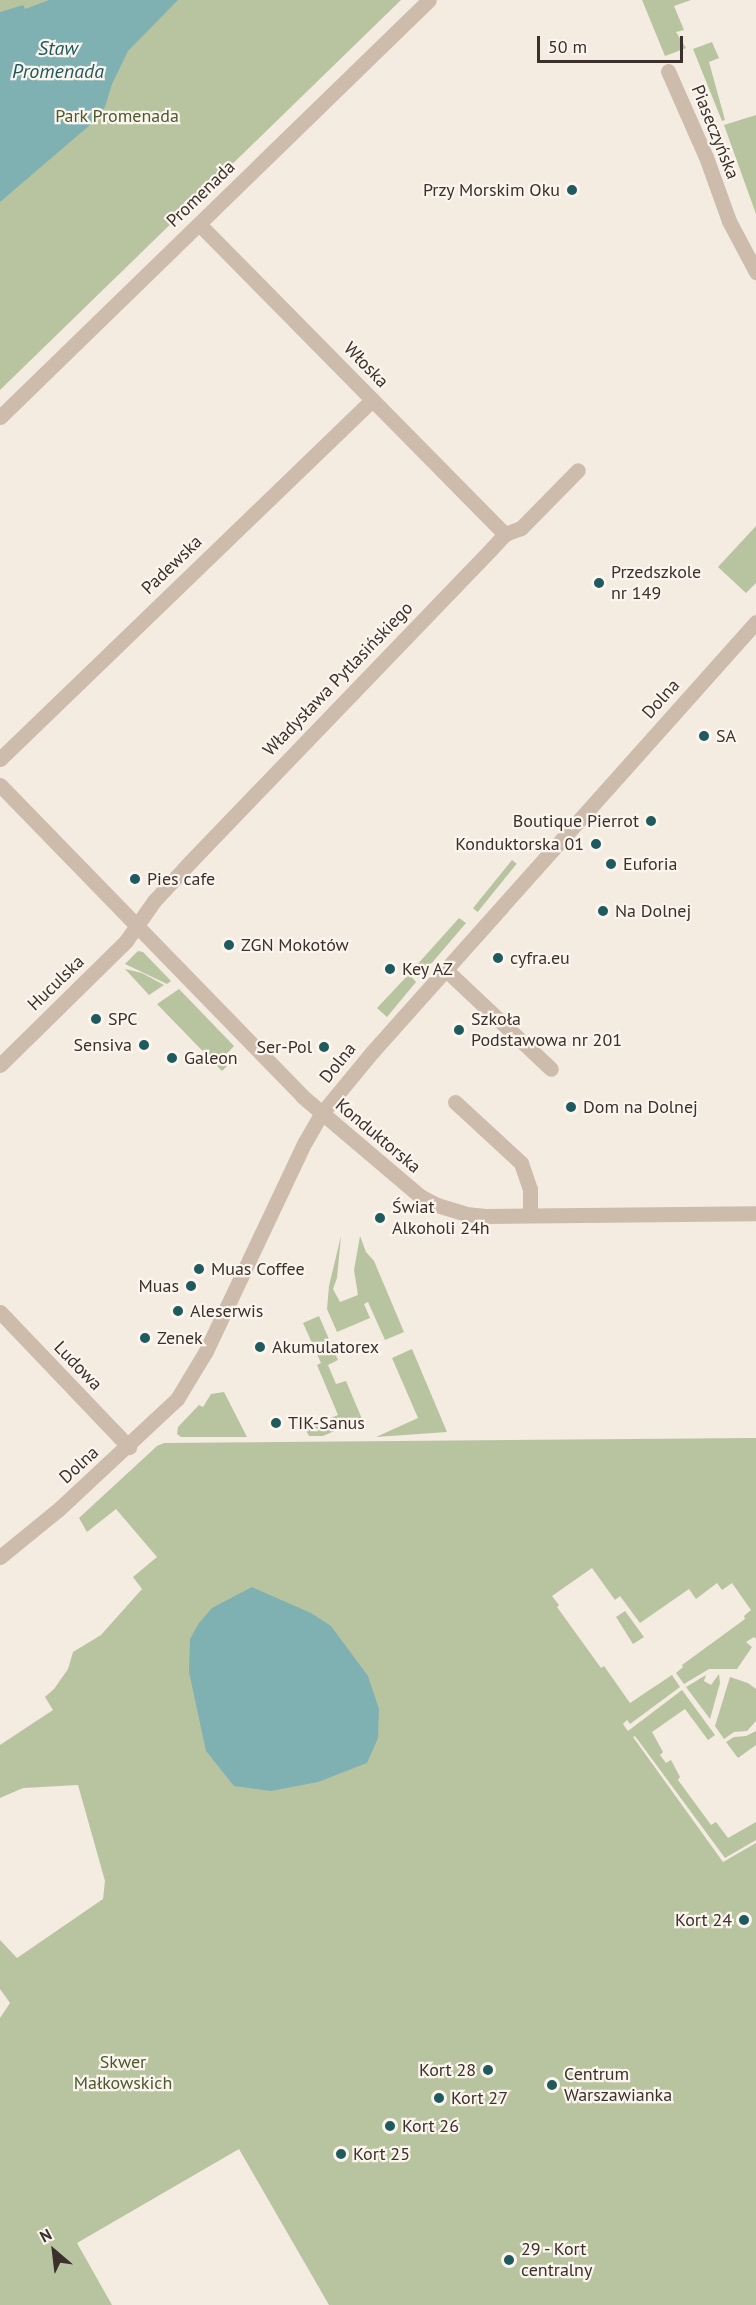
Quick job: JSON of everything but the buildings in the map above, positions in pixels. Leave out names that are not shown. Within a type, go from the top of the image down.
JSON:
[{"type":"street","name":"Promenada","points":[[0,417],[429,0]]},
{"type":"street","name":"Piaseczyńska","points":[[668,71],[706,157],[729,221],[756,272]]},
{"type":"street","name":"Włoska","points":[[199,224],[505,534]]},
{"type":"street","name":"Padewska","points":[[0,759],[372,400]]},
{"type":"street","name":"Władysława Pytlasińskiego","points":[[137,926],[154,901],[197,854],[505,534],[521,528],[578,470]]},
{"type":"street","name":"Dolna","points":[[0,1557],[37,1528],[129,1447],[177,1399],[192,1375],[305,1142],[321,1114],[373,1051],[756,622]]},
{"type":"street","name":"Konduktorska","points":[[0,785],[321,1114],[406,1186],[437,1205],[466,1214],[756,1213]]},
{"type":"street","name":"Huculska","points":[[0,1065],[126,941],[137,926]]},
{"type":"street","points":[[446,970],[551,1069]]},
{"type":"street","points":[[455,1102],[521,1163],[530,1189],[530,1215]]},
{"type":"street","name":"Ludowa","points":[[0,1312],[129,1447]]},
{"type":"green space","name":"Park Promenada","points":[[0,0],[401,0],[0,390]]},
{"type":"green space","points":[[642,0],[691,0],[674,6],[684,30],[676,32],[686,48],[665,56]]},
{"type":"green space","points":[[712,42],[719,58],[709,62],[725,120],[722,121],[693,49]]},
{"type":"green space","points":[[756,115],[756,214],[724,125]]},
{"type":"green space","points":[[756,526],[756,583],[746,593],[718,567]]},
{"type":"green space","points":[[512,860],[517,864],[478,912],[473,908]]},
{"type":"green space","points":[[459,918],[466,923],[425,971],[422,971],[416,966]]},
{"type":"green space","points":[[138,951],[143,952],[171,981],[167,984],[125,964]]},
{"type":"green space","points":[[125,969],[142,973],[164,985],[149,995]]},
{"type":"green space","points":[[409,974],[416,982],[387,1017],[377,1008]]},
{"type":"green space","points":[[179,989],[234,1046],[221,1060],[227,1066],[222,1071],[157,1004]]},
{"type":"green space","points":[[341,1236],[337,1278],[333,1289],[340,1302],[358,1295],[354,1270],[360,1236],[366,1252],[374,1261],[404,1332],[385,1340],[368,1302],[364,1304],[370,1318],[337,1332],[327,1309],[329,1286]]},
{"type":"green space","points":[[319,1316],[338,1360],[328,1365],[336,1384],[346,1381],[362,1419],[323,1436],[309,1436],[305,1429],[338,1415],[317,1365],[321,1363],[303,1323]]},
{"type":"green space","points":[[412,1349],[447,1432],[376,1437],[418,1418],[392,1358]]},
{"type":"green space","points":[[224,1392],[247,1437],[181,1437],[177,1434],[178,1427],[199,1405],[203,1407],[211,1394]]},
{"type":"green space","name":"Skwer Małkowskich","points":[[756,1438],[756,1639],[754,1637],[746,1642],[752,1647],[737,1669],[709,1669],[684,1684],[676,1673],[683,1667],[682,1665],[745,1619],[744,1616],[751,1610],[732,1583],[722,1590],[717,1583],[696,1599],[689,1589],[640,1623],[620,1596],[615,1600],[592,1568],[552,1596],[559,1605],[557,1607],[601,1668],[604,1666],[630,1703],[672,1675],[680,1687],[630,1724],[627,1720],[623,1724],[628,1731],[682,1690],[715,1735],[708,1740],[685,1709],[652,1732],[663,1752],[660,1755],[666,1763],[671,1760],[680,1777],[678,1780],[711,1825],[716,1822],[728,1838],[756,1822],[756,1840],[725,1858],[635,1736],[633,1737],[723,1862],[756,1843],[756,2305],[329,2305],[239,2149],[77,2243],[112,2305],[0,2305],[0,2018],[10,2003],[0,1989],[0,1940],[17,1958],[103,1899],[105,1881],[78,1785],[23,1788],[0,1798],[0,1745],[53,1710],[45,1697],[54,1689],[68,1669],[73,1652],[101,1635],[142,1589],[133,1577],[157,1557],[116,1509],[87,1532],[79,1518],[157,1446],[164,1443]]},
{"type":"green space","points":[[625,1611],[644,1637],[633,1644],[616,1617]]},
{"type":"green space","points":[[719,1674],[720,1683],[710,1719],[686,1687],[706,1675],[704,1681],[711,1685]]},
{"type":"green space","points":[[730,1677],[748,1683],[756,1689],[756,1721],[747,1731],[734,1732],[724,1739],[715,1726]]},
{"type":"green space","points":[[756,1731],[756,1745],[738,1758],[726,1742],[734,1737],[746,1736]]},
{"type":"water","name":"Staw Promenada","points":[[49,0],[178,0],[128,51],[112,84],[105,107],[90,125],[0,202],[0,12],[23,5],[25,9]]},
{"type":"water","points":[[252,1587],[311,1613],[331,1626],[368,1676],[379,1709],[378,1738],[367,1763],[318,1782],[271,1791],[234,1786],[206,1751],[189,1672],[190,1639],[199,1623],[212,1608]]},
{"type":"place","name":"Przy Morskim Oku","points":[[572,190]]},
{"type":"place","name":"Przedszkole nr 149","points":[[599,583]]},
{"type":"place","name":"SA","points":[[704,736]]},
{"type":"place","name":"Boutique Pierrot","points":[[651,821]]},
{"type":"place","name":"Konduktorska 01","points":[[596,844]]},
{"type":"place","name":"Euforia","points":[[611,864]]},
{"type":"place","name":"Pies cafe","points":[[135,879]]},
{"type":"place","name":"Na Dolnej","points":[[603,911]]},
{"type":"place","name":"ZGN Mokotów","points":[[229,945]]},
{"type":"place","name":"cyfra.eu","points":[[498,958]]},
{"type":"place","name":"Key AZ","points":[[390,969]]},
{"type":"place","name":"SPC","points":[[96,1019]]},
{"type":"place","name":"Szkoła Podstawowa nr 201","points":[[459,1030]]},
{"type":"place","name":"Sensiva","points":[[144,1045]]},
{"type":"place","name":"Ser-Pol","points":[[324,1047]]},
{"type":"place","name":"Galeon","points":[[172,1058]]},
{"type":"place","name":"Dom na Dolnej","points":[[571,1107]]},
{"type":"place","name":"Świat Alkoholi 24h","points":[[380,1218]]},
{"type":"place","name":"Muas Coffee","points":[[199,1269]]},
{"type":"place","name":"Muas","points":[[191,1286]]},
{"type":"place","name":"Aleserwis","points":[[178,1311]]},
{"type":"place","name":"Zenek","points":[[145,1338]]},
{"type":"place","name":"Akumulatorex","points":[[260,1347]]},
{"type":"place","name":"TIK-Sanus","points":[[276,1423]]},
{"type":"place","name":"Kort 24","points":[[744,1920]]},
{"type":"place","name":"Kort 28","points":[[488,2070]]},
{"type":"place","name":"Centrum Warszawianka","points":[[552,2085]]},
{"type":"place","name":"Kort 27","points":[[439,2098]]},
{"type":"place","name":"Kort 26","points":[[390,2126]]},
{"type":"place","name":"Kort 25","points":[[341,2154]]},
{"type":"place","name":"29 - Kort centralny","points":[[509,2260]]}]
